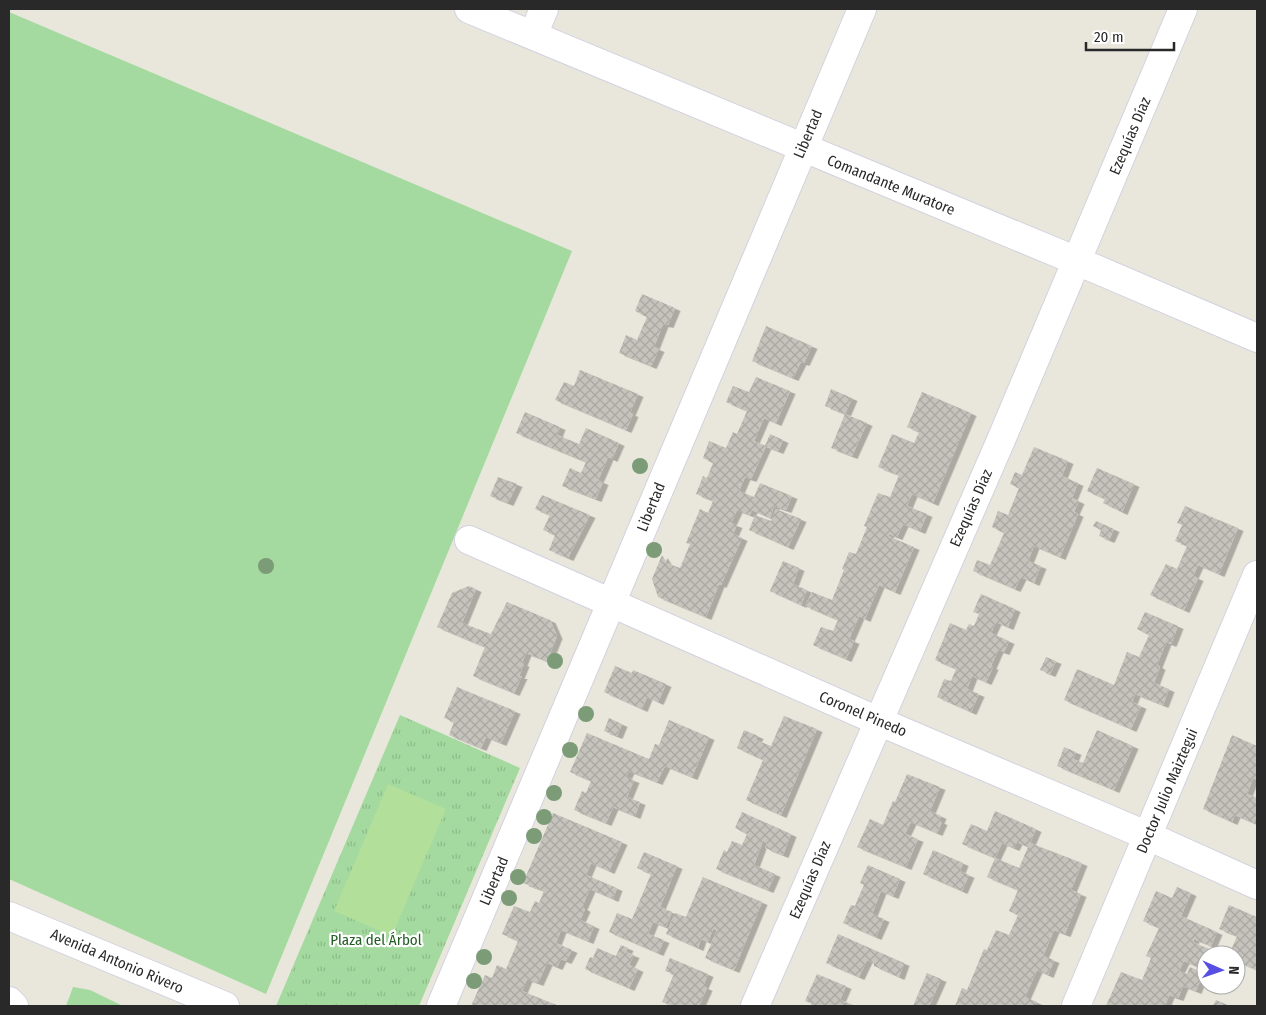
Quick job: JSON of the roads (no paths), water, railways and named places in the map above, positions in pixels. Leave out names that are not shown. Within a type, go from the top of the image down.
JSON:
[{"type":"street","name":"Comandante Muratore","points":[[469,9],[1077,261],[1257,338]]},
{"type":"street","points":[[533,35],[544,9]]},
{"type":"street","name":"Libertad","points":[[441,1006],[729,319],[862,9]]},
{"type":"street","name":"Ezequías Díaz","points":[[755,1006],[1077,261],[1183,9]]},
{"type":"street","name":"Coronel Pinedo","points":[[468,540],[878,721],[1148,836],[1257,885]]},
{"type":"street","name":"Doctor Julio Maiztegui","points":[[1076,1006],[1257,575]]},
{"type":"street","name":"Avenida Antonio Rivero","points":[[9,916],[225,1006]]},
{"type":"street","points":[[9,1001],[14,1006]]},
{"type":"park label","name":"Plaza del Árbol","points":[[376,940]]}]
